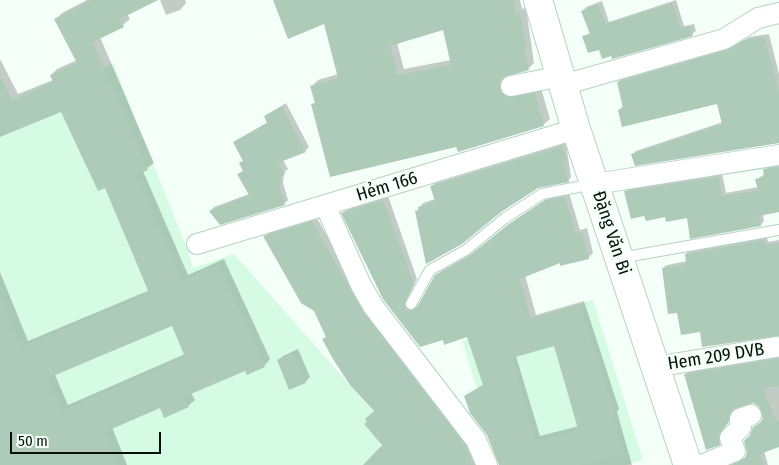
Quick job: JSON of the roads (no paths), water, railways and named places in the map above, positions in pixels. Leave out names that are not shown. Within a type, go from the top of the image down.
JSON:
[{"type":"main road","name":"Đặng Văn Bi","points":[[538,0],[618,259],[688,465]]},
{"type":"street","points":[[512,86],[562,80],[724,39],[758,18],[779,13]]},
{"type":"street","name":"Hẻm 166","points":[[197,244],[576,128]]},
{"type":"street","points":[[595,184],[779,156]]},
{"type":"street","points":[[325,206],[360,285],[373,306],[476,440],[487,465]]},
{"type":"street","name":"Hem 209 DVB","points":[[655,366],[776,347]]},
{"type":"street","points":[[702,465],[735,451],[730,438],[741,427],[740,419],[751,415]]},
{"type":"lane","points":[[411,304],[430,270],[466,250],[505,218],[542,194],[595,184]]},
{"type":"lane","points":[[618,259],[779,230]]}]
